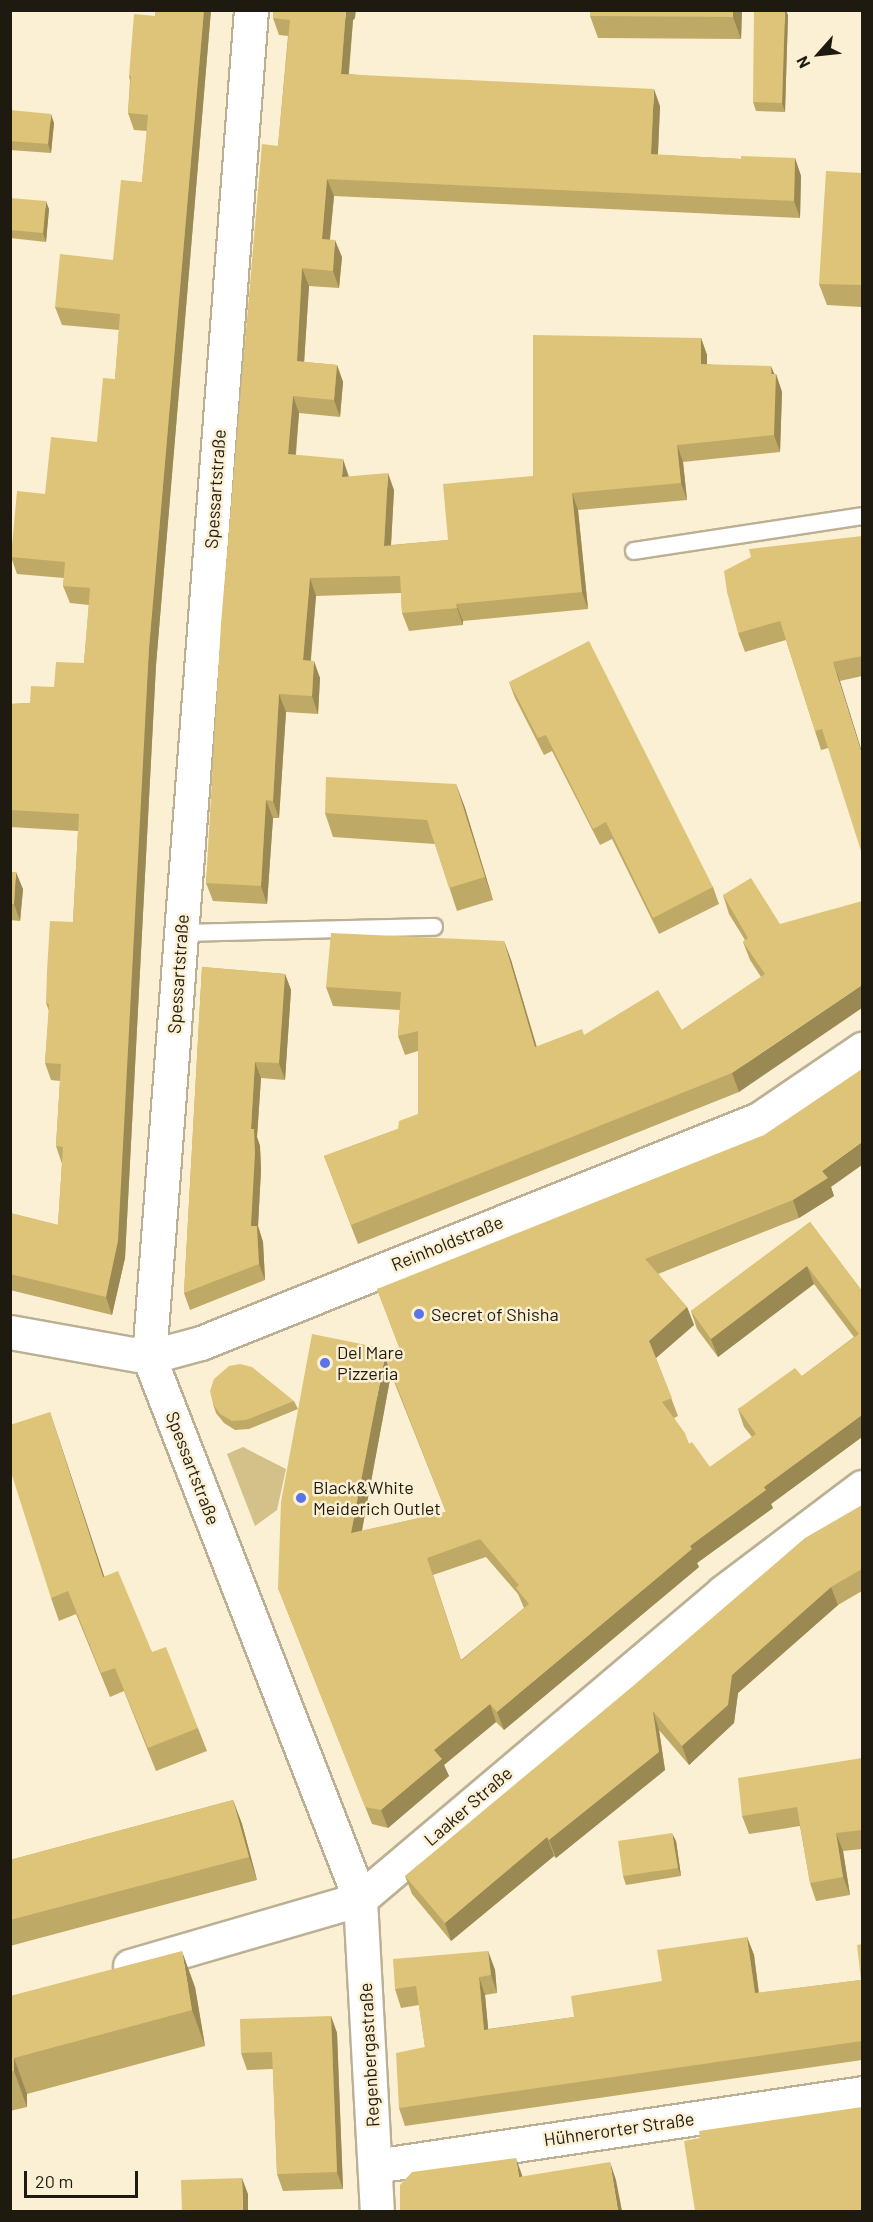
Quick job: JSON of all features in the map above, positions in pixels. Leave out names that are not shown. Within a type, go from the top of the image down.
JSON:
[{"type":"street","name":"Spessartstraße","points":[[251,10],[149,1357],[360,1899]]},
{"type":"street","name":"Reinholdstraße","points":[[10,1332],[149,1357],[201,1343],[759,1119],[862,1049]]},
{"type":"street","name":"Laaker Straße","points":[[100,1975],[360,1899],[723,1592],[862,1487]]},
{"type":"street","name":"Regenbergastraße","points":[[360,1899],[376,2211]]},
{"type":"street","name":"Hühnerorter Straße","points":[[375,2166],[862,2093]]},
{"type":"lane","points":[[634,551],[862,516]]},
{"type":"lane","points":[[181,933],[434,927]]},
{"type":"shaded area","points":[[243,1447],[286,1469],[277,1510],[255,1526],[227,1454]]},
{"type":"building","points":[[155,10],[204,10],[149,648],[118,1241],[106,1297],[10,1274],[10,1213],[58,1225],[63,1147],[56,1146],[61,1064],[45,1063],[49,1004],[46,1003],[47,971],[50,921],[73,922],[79,814],[10,810],[10,704],[30,703],[31,686],[54,687],[56,662],[84,663],[90,588],[63,586],[65,562],[11,557],[17,491],[45,494],[51,437],[97,442],[103,378],[115,379],[120,314],[55,307],[60,254],[113,260],[121,180],[142,182],[148,115],[128,113],[134,14],[155,16]]},
{"type":"building","points":[[273,10],[346,10],[341,74],[654,89],[651,154],[741,159],[741,156],[795,158],[794,201],[327,179],[322,239],[335,240],[333,271],[302,268],[297,361],[337,365],[334,400],[293,396],[288,454],[343,459],[342,477],[388,473],[384,546],[448,540],[443,484],[533,476],[533,335],[701,338],[701,364],[771,366],[771,374],[776,374],[774,435],[677,445],[681,483],[572,493],[582,592],[456,604],[457,608],[402,613],[400,576],[310,578],[303,660],[314,661],[312,696],[279,694],[273,801],[266,800],[261,886],[206,883],[221,623],[262,144],[278,146],[290,20],[273,18]]},
{"type":"building","points":[[590,10],[733,10],[733,17],[590,16]]},
{"type":"building","points":[[754,10],[785,10],[782,103],[753,102]]},
{"type":"building","points":[[10,110],[51,114],[48,144],[10,141]]},
{"type":"building","points":[[826,171],[862,173],[862,285],[819,284]]},
{"type":"building","points":[[10,198],[46,201],[43,233],[10,230]]},
{"type":"building","points":[[862,536],[862,656],[833,662],[862,755],[862,854],[822,729],[815,731],[780,621],[738,633],[724,571],[751,557],[749,549]]},
{"type":"building","points":[[589,641],[713,887],[653,918],[606,822],[593,829],[546,735],[538,738],[509,682]]},
{"type":"building","points":[[326,777],[456,784],[485,877],[449,888],[427,820],[325,813]]},
{"type":"building","points":[[10,872],[16,872],[14,904],[10,904]]},
{"type":"building","points":[[751,878],[780,924],[862,901],[862,985],[732,1073],[351,1225],[324,1156],[398,1129],[399,1121],[418,1114],[418,1031],[398,1036],[401,992],[326,987],[331,933],[504,941],[535,1047],[582,1029],[584,1035],[658,990],[682,1030],[765,974],[743,942],[748,938],[723,895]]},
{"type":"building","points":[[202,967],[285,974],[279,1063],[255,1062],[251,1129],[254,1129],[255,1153],[251,1226],[257,1226],[259,1264],[184,1293]]},
{"type":"building","points":[[862,1069],[862,1142],[822,1171],[828,1178],[793,1200],[645,1259],[687,1307],[649,1341],[672,1398],[662,1402],[685,1433],[689,1444],[692,1442],[710,1467],[756,1434],[738,1409],[795,1368],[802,1376],[859,1334],[807,1266],[711,1339],[691,1311],[810,1222],[862,1291],[862,1415],[764,1487],[766,1490],[690,1546],[692,1549],[497,1712],[490,1704],[434,1750],[442,1759],[381,1810],[365,1807],[278,1588],[281,1502],[312,1334],[401,1352],[377,1289],[764,1135]],"holes":[[[385,1356],[446,1512],[351,1533]],[[480,1539],[519,1585],[516,1588],[529,1604],[461,1661],[427,1558]]]},
{"type":"building","points":[[240,1364],[252,1367],[294,1401],[246,1420],[232,1421],[220,1414],[213,1404],[210,1391],[214,1379],[229,1366]]},
{"type":"building","points":[[50,1412],[103,1577],[118,1571],[152,1652],[166,1647],[198,1728],[148,1748],[115,1668],[101,1673],[68,1591],[51,1598],[10,1469],[10,1425]]},
{"type":"building","points":[[862,1505],[862,1569],[831,1587],[732,1675],[728,1705],[682,1746],[653,1711],[659,1752],[549,1840],[547,1837],[445,1923],[405,1876],[633,1686],[805,1538]]},
{"type":"building","points":[[862,1758],[862,1830],[836,1833],[843,1877],[810,1883],[797,1807],[742,1816],[738,1778]]},
{"type":"building","points":[[233,1800],[249,1857],[10,1920],[10,1860]]},
{"type":"building","points":[[672,1833],[678,1868],[623,1876],[618,1841]]},
{"type":"building","points":[[747,1937],[755,1993],[861,1980],[857,1945],[862,1944],[862,2041],[399,2108],[396,2053],[425,2047],[416,1986],[395,1989],[393,1959],[488,1951],[491,1975],[479,1977],[484,2030],[574,2017],[571,1996],[662,1981],[657,1950]]},
{"type":"building","points":[[182,1951],[192,2010],[14,2058],[14,2071],[10,2072],[10,1996]]},
{"type":"building","points":[[331,2016],[337,2172],[277,2174],[272,2052],[241,2053],[240,2019]]},
{"type":"building","points":[[862,2107],[862,2211],[695,2211],[684,2141],[700,2138],[699,2131]]},
{"type":"building","points":[[516,2158],[519,2177],[610,2162],[618,2211],[400,2211],[400,2185],[412,2172]]},
{"type":"building","points":[[242,2178],[243,2211],[182,2211],[181,2180]]},
{"type":"place","name":"Secret of Shisha","points":[[419,1314]]},
{"type":"place","name":"Del Mare Pizzeria","points":[[325,1363]]},
{"type":"place","name":"Black&White Meiderich Outlet","points":[[301,1498]]}]
